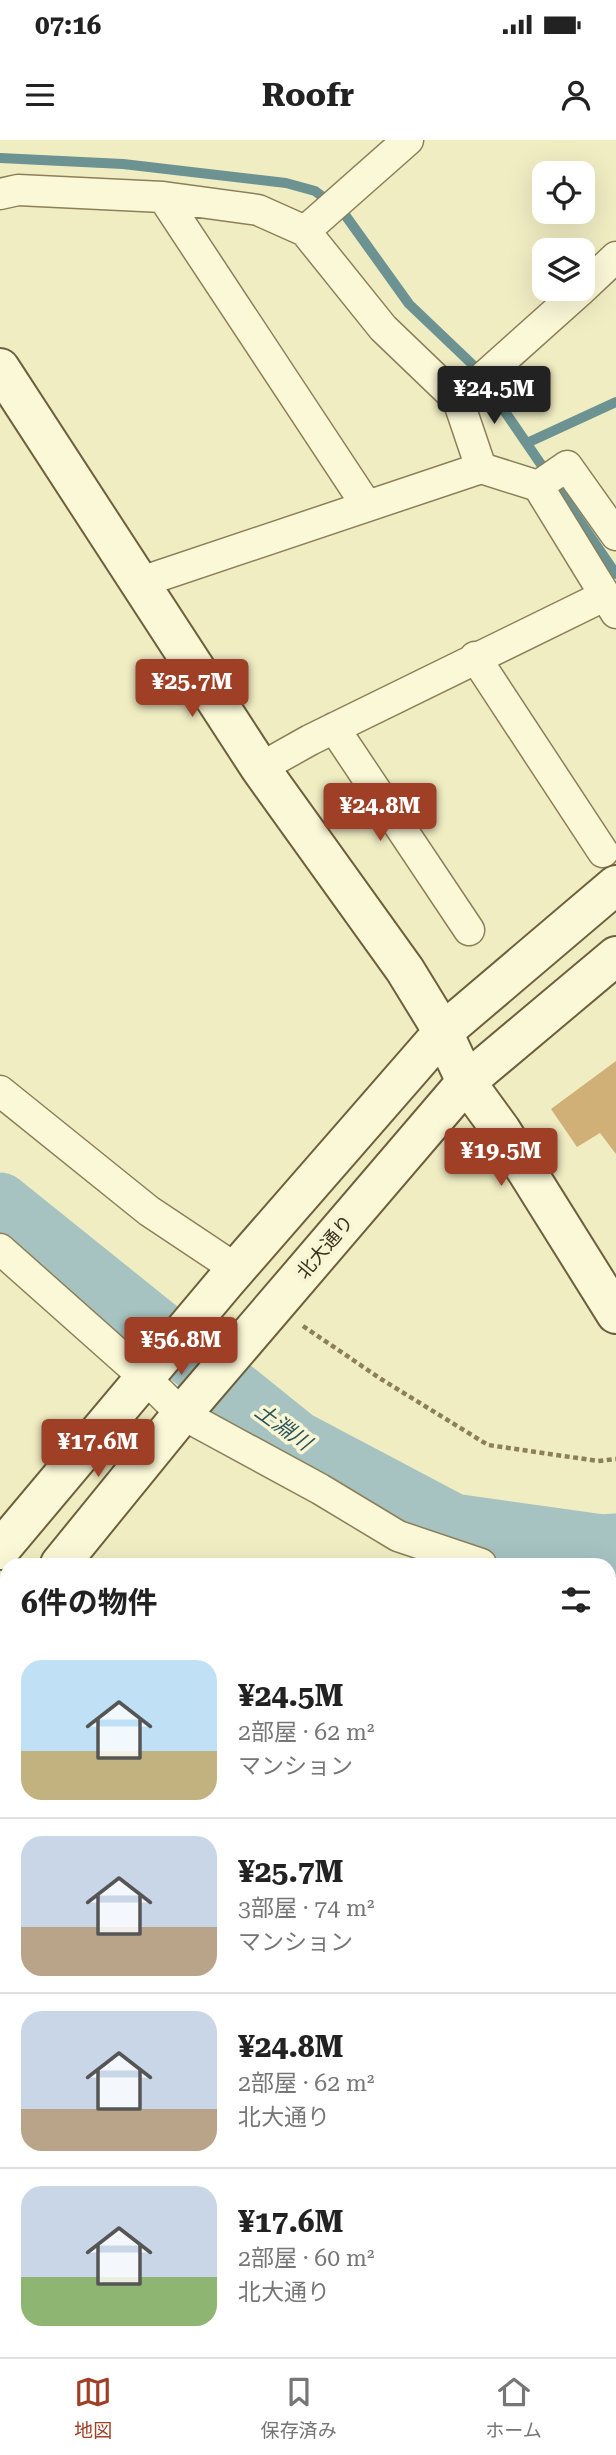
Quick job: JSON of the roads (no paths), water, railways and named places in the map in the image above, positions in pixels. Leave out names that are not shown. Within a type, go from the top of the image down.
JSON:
[{"type":"street","points":[[305,231],[408,140]]},
{"type":"street","points":[[0,194],[18,190],[163,197],[258,211],[305,231],[383,328],[473,387]]},
{"type":"street","points":[[163,197],[367,506]]},
{"type":"street","points":[[595,277],[616,257]]},
{"type":"street","points":[[473,387],[569,301]]},
{"type":"street","points":[[0,368],[260,768],[405,970],[443,1032],[466,1082],[500,1130],[616,1314]]},
{"type":"street","points":[[473,387],[481,468]]},
{"type":"street","points":[[138,583],[481,468],[548,479],[566,466],[616,535]]},
{"type":"street","points":[[260,768],[475,657],[610,604],[548,479]]},
{"type":"street","points":[[2,1543],[443,1032],[609,869],[475,657]]},
{"type":"street","points":[[334,728],[469,930]]},
{"type":"street","name":"北大通り","points":[[65,1558],[188,1407],[283,1318],[466,1082],[616,956]]},
{"type":"street","points":[[0,1091],[231,1275]]},
{"type":"street","points":[[0,1249],[188,1407],[398,1536],[463,1558]]},
{"type":"waterway","points":[[0,158],[123,164],[286,183],[315,191],[343,212],[409,304],[473,365],[616,574]]},
{"type":"waterway","points":[[527,443],[616,402]]},
{"type":"waterway","name":"土淵川","points":[[0,1203],[296,1441],[453,1524],[602,1545],[616,1544]]}]
